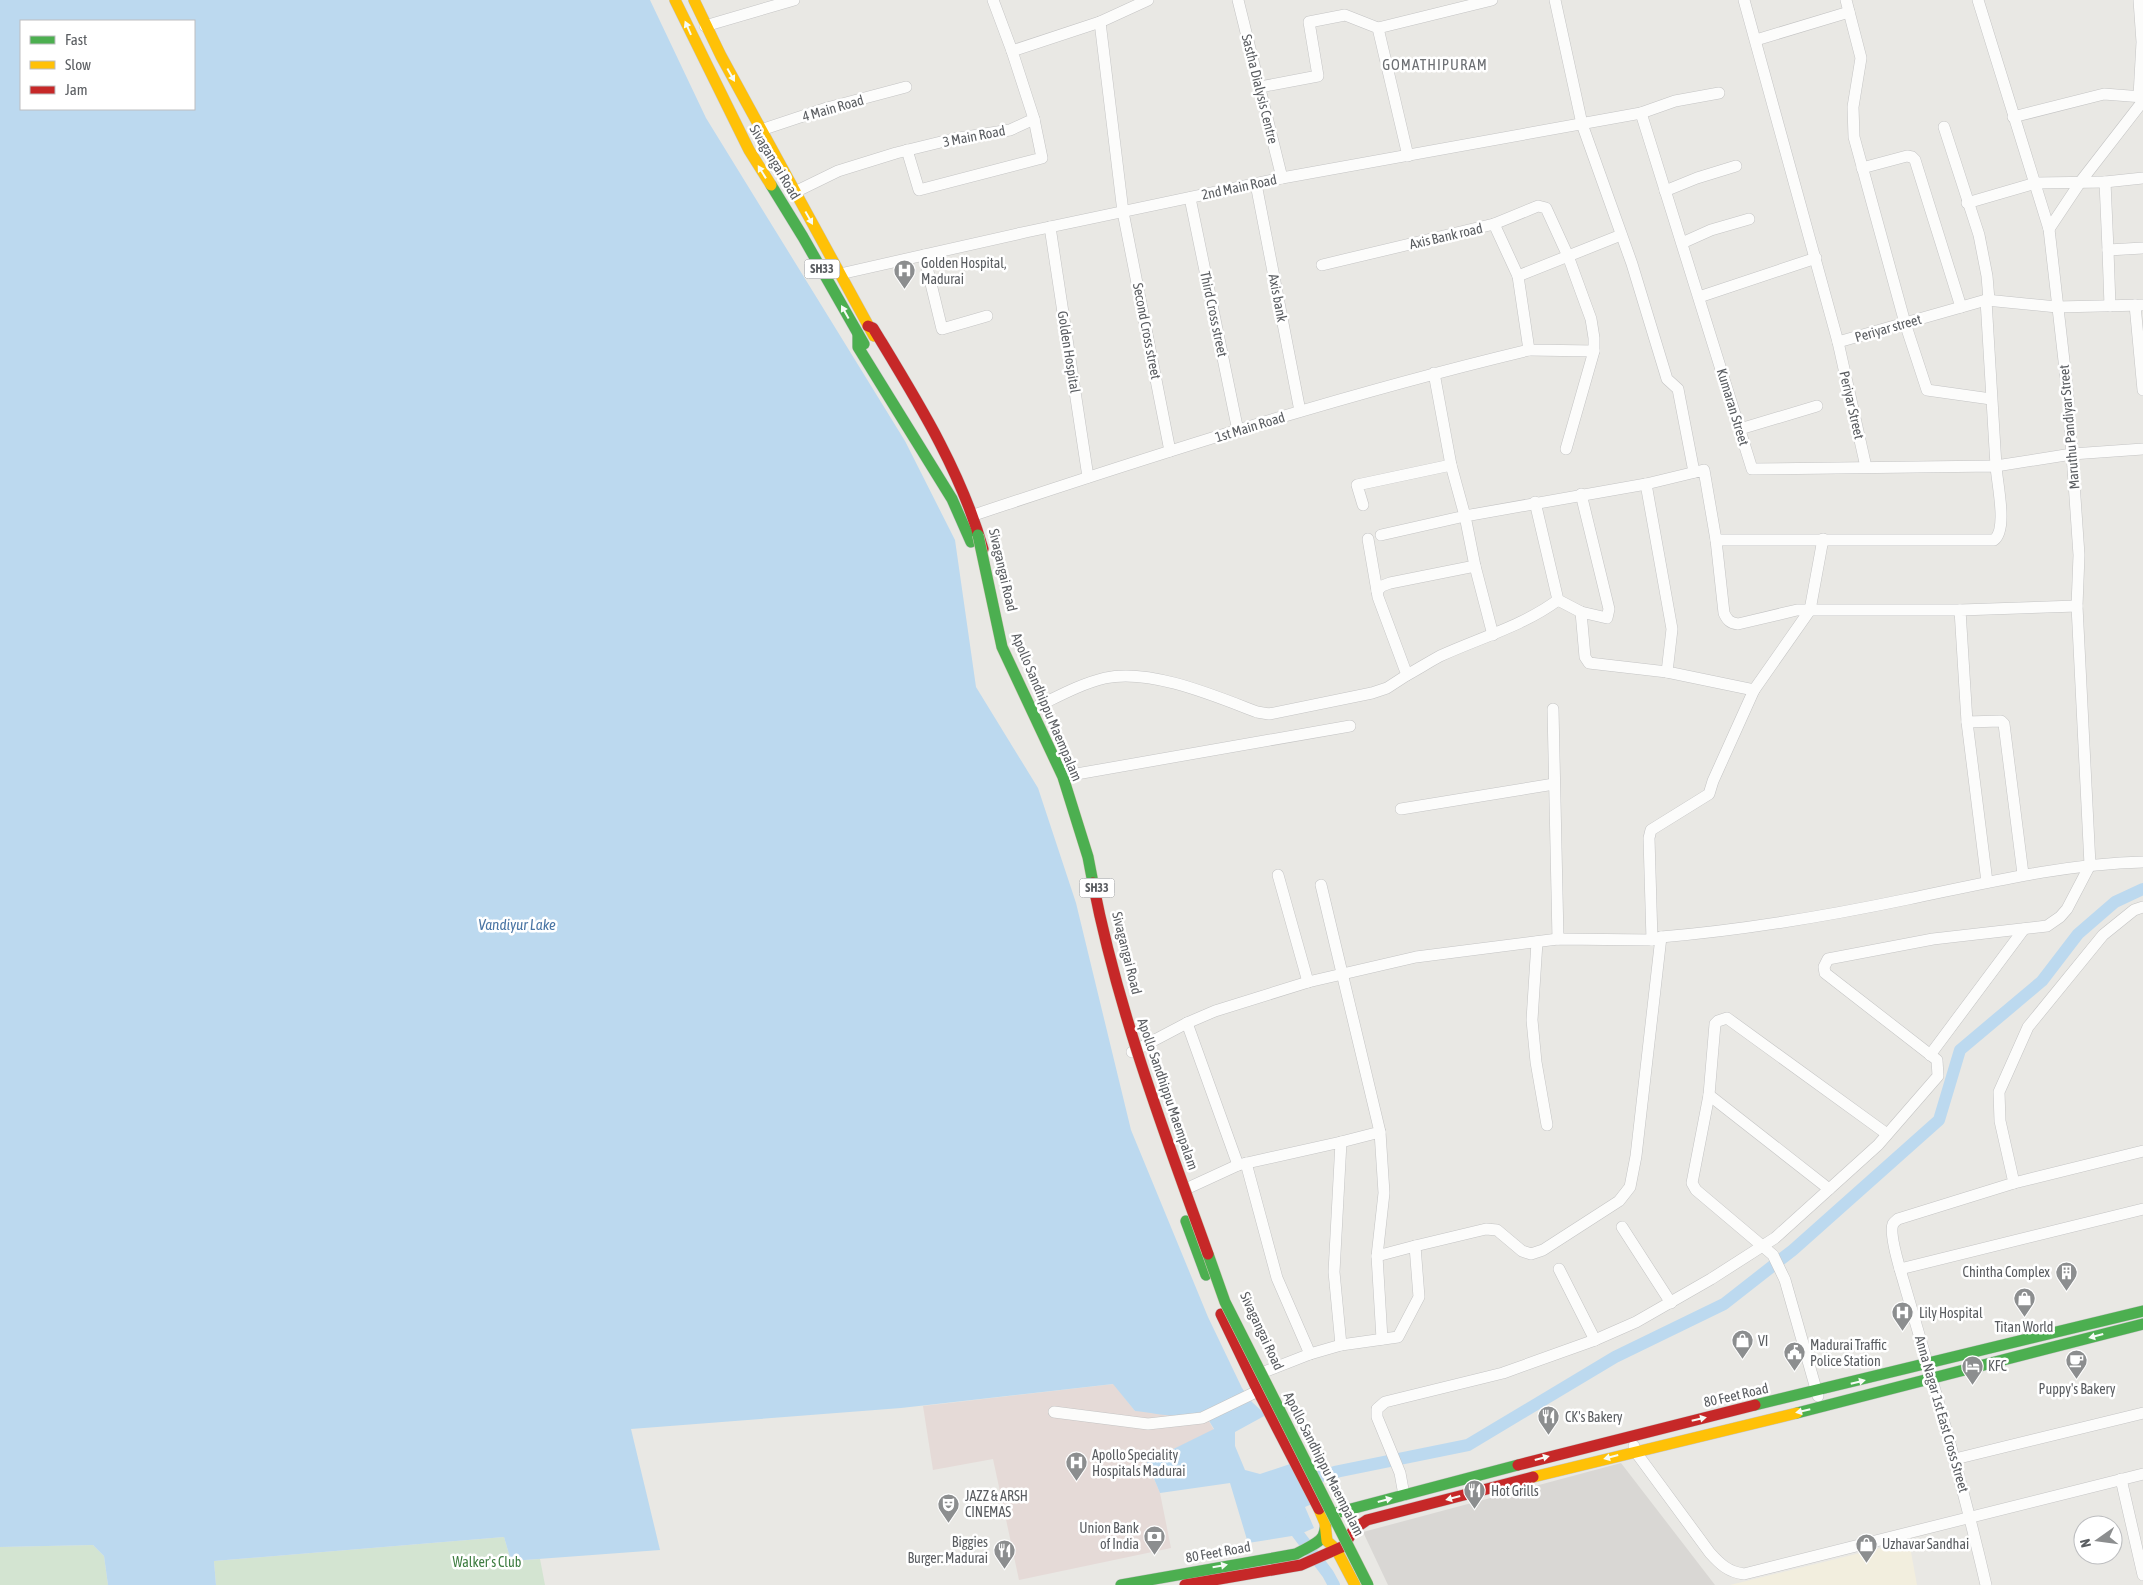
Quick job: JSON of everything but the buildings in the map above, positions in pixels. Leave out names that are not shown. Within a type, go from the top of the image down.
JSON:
[{"type":"main road","name":"Sivagangai Road","points":[[675,0],[749,150],[955,493],[976,535]]},
{"type":"main road","name":"Sivagangai Road","points":[[694,0],[761,130],[961,492],[976,535]]},
{"type":"main road","name":"Sivagangai Road","points":[[868,326],[873,328],[952,463],[974,516],[1005,647],[1065,776],[1090,856],[1107,939],[1134,1052],[1214,1297],[1258,1391],[1321,1512],[1325,1523],[1327,1541],[1336,1549],[1355,1585]]},
{"type":"main road","name":"Sivagangai Road","points":[[858,334],[858,347],[952,499],[972,543],[985,588],[996,650],[1057,779],[1082,859],[1098,942],[1113,1003],[1188,1188],[1230,1299],[1270,1384],[1328,1490],[1336,1509],[1346,1521],[1349,1534],[1373,1585]]},
{"type":"main road","name":"Apollo Sandhippu Maempalam","points":[[976,535],[999,649],[1060,779],[1085,858],[1100,941],[1116,1002],[1151,1115],[1220,1303],[1362,1585]]},
{"type":"main road","name":"Apollo Sandhippu Maempalam","points":[[976,535],[1002,647],[1062,777],[1088,857],[1104,939],[1120,1000],[1157,1114],[1222,1293],[1368,1585]]},
{"type":"main road","name":"80 Feet Road","points":[[1336,1509],[1404,1495],[1631,1435],[2143,1311]]},
{"type":"main road","points":[[1336,1549],[1344,1546],[1349,1534],[1356,1526],[1368,1520],[1635,1451],[1822,1407],[2143,1324]]},
{"type":"main road","points":[[1325,1523],[1336,1509]]},
{"type":"main road","name":"80 Feet Road","points":[[1191,1584],[1298,1559],[1323,1536],[1325,1523]]},
{"type":"main road","name":"80 Feet Road","points":[[1121,1585],[1134,1584],[1191,1571],[1323,1556],[1336,1549]]},
{"type":"street","points":[[706,26],[794,0]]},
{"type":"street","points":[[908,150],[919,190],[1042,158],[1034,119],[993,0]]},
{"type":"street","points":[[1012,51],[1100,22],[1148,0]]},
{"type":"street","name":"Sastha Dialysis Centre","points":[[1238,0],[1282,178]]},
{"type":"street","points":[[1260,87],[1318,76],[1309,22],[1345,15],[1378,28],[1492,0]]},
{"type":"street","points":[[1556,0],[1582,124],[1621,235],[1666,379],[1678,389],[1694,472]]},
{"type":"street","name":"Periyar street","points":[[1744,0],[1838,342],[1988,300]]},
{"type":"street","points":[[1846,0],[1861,58],[1853,107],[1854,137],[1905,323],[1927,390],[1991,399]]},
{"type":"street","name":"Maruthu Pandiyar Street","points":[[1978,0],[2049,229],[2068,396],[2079,555],[2078,606],[2090,865]]},
{"type":"street","points":[[2049,229],[2081,181],[2142,98],[2142,42],[2139,0]]},
{"type":"street","points":[[1756,40],[1849,12]]},
{"type":"street","name":"Second Cross street","points":[[1100,22],[1123,212],[1170,451]]},
{"type":"street","points":[[1378,28],[1408,156]]},
{"type":"street","name":"4 Main Road","points":[[761,130],[827,108],[906,87]]},
{"type":"street","name":"2nd Main Road","points":[[840,274],[1050,226],[1282,178],[1641,113],[1675,101],[1719,93]]},
{"type":"street","points":[[2013,117],[2104,94],[2142,98]]},
{"type":"street","name":"Kumaran Street","points":[[1641,113],[1752,469],[1996,466]]},
{"type":"street","name":"3 Main Road","points":[[795,192],[838,171],[953,139],[1010,130],[1034,119]]},
{"type":"street","points":[[1716,540],[1994,540],[1999,536],[2002,527],[1991,399],[1987,276],[1982,250],[1944,127]]},
{"type":"street","points":[[1862,168],[1907,156],[1912,156],[1915,160],[1962,307]]},
{"type":"street","points":[[1665,191],[1697,178],[1736,166]]},
{"type":"street","points":[[1967,203],[2036,183],[2105,182],[2143,178]]},
{"type":"street","points":[[2105,182],[2110,306]]},
{"type":"street","name":"Axis bank","points":[[1256,184],[1300,411]]},
{"type":"street","name":"Third Cross street","points":[[1190,198],[1238,430]]},
{"type":"street","points":[[1494,224],[1542,206],[1546,208],[1568,256],[1591,319],[1594,351],[1566,449]]},
{"type":"street","points":[[1682,243],[1710,230],[1749,220]]},
{"type":"street","name":"Axis Bank road","points":[[1322,265],[1494,224],[1518,276],[1528,350]]},
{"type":"street","name":"Golden Hospital","points":[[1050,226],[1088,477]]},
{"type":"street","points":[[1518,276],[1621,235]]},
{"type":"street","points":[[2108,250],[2143,248]]},
{"type":"street","points":[[924,255],[942,329],[986,316]]},
{"type":"street","points":[[1698,297],[1816,258]]},
{"type":"street","points":[[1988,300],[2057,307],[2139,305],[2143,390]]},
{"type":"street","name":"Periyar Street","points":[[1838,342],[1866,467]]},
{"type":"street","name":"1st Main Road","points":[[974,516],[1170,451],[1300,411],[1434,373],[1528,350],[1594,351]]},
{"type":"street","points":[[1434,373],[1451,464],[1493,635]]},
{"type":"street","points":[[1740,429],[1817,406]]},
{"type":"street","points":[[1996,466],[2072,454],[2143,449]]},
{"type":"street","points":[[1363,505],[1357,485],[1451,464]]},
{"type":"street","points":[[1381,535],[1536,502],[1646,484],[1704,470],[1716,540],[1724,613],[1727,620],[1732,623],[1738,624],[1797,610],[1960,610],[2078,606]]},
{"type":"street","points":[[1646,484],[1672,629],[1667,672]]},
{"type":"street","points":[[1536,502],[1558,600],[1581,612],[1603,619],[1609,615],[1582,494]]},
{"type":"street","points":[[1368,539],[1378,597],[1407,676]]},
{"type":"street","points":[[1377,1256],[1486,1229],[1497,1230],[1522,1251],[1531,1254],[1543,1250],[1619,1200],[1630,1186],[1636,1156],[1657,938],[1649,838],[1651,830],[1709,794],[1754,690],[1810,610],[1823,539]]},
{"type":"street","points":[[1377,591],[1382,586],[1390,583],[1475,566]]},
{"type":"street","points":[[1034,708],[1083,684],[1107,678],[1136,677],[1184,686],[1257,712],[1269,714],[1372,693],[1387,688],[1440,656],[1493,635],[1546,609],[1558,600]]},
{"type":"street","points":[[1960,610],[1967,722],[1987,882]]},
{"type":"street","points":[[1581,612],[1585,657],[1589,664],[1667,672],[1754,690]]},
{"type":"street","points":[[1554,709],[1558,939]]},
{"type":"street","points":[[1967,722],[2001,721],[2004,724],[2023,874]]},
{"type":"street","points":[[1065,776],[1350,726]]},
{"type":"street","points":[[1400,809],[1554,784]]},
{"type":"street","points":[[1134,1052],[1187,1023],[1216,1011],[1308,982],[1416,957],[1558,939],[1657,938],[1724,932],[1906,899],[2023,874],[2090,865],[2143,862]]},
{"type":"street","points":[[1404,1495],[1400,1473],[1377,1418],[1377,1409],[1385,1402],[1503,1373],[1594,1340],[1636,1322],[1671,1303],[1763,1247],[1878,1145],[1938,1076],[1937,1060],[1826,973],[1824,967],[1828,959],[1933,939],[2047,926],[2060,917],[2067,909],[2090,865]]},
{"type":"street","points":[[1278,875],[1308,982]]},
{"type":"street","points":[[1321,885],[1380,1132],[1384,1192],[1377,1256],[1382,1339]]},
{"type":"street","points":[[2014,1183],[2000,1121],[2000,1092],[2028,1027],[2103,935],[2134,910],[2143,907]]},
{"type":"street","points":[[1930,1055],[2024,929]]},
{"type":"street","points":[[1537,942],[1532,1020],[1536,1062],[1547,1125]]},
{"type":"street","points":[[1822,1407],[1785,1280],[1773,1255],[1696,1190],[1692,1183],[1709,1095],[1715,1024],[1727,1018],[1887,1134]]},
{"type":"street","points":[[1187,1023],[1242,1164],[1284,1297],[1310,1354]]},
{"type":"street","points":[[1709,1095],[1829,1188]]},
{"type":"street","points":[[1188,1188],[1242,1164],[1380,1132]]},
{"type":"street","points":[[1340,1142],[1334,1272],[1341,1345]]},
{"type":"street","name":"Anna Nagar 1st East Cross Street","points":[[1986,1585],[1971,1518],[1933,1378],[1900,1269],[1892,1231],[1893,1224],[1898,1218],[2014,1183],[2143,1152]]},
{"type":"street","points":[[1900,1269],[2143,1209]]},
{"type":"street","points":[[1622,1226],[1671,1303]]},
{"type":"street","points":[[1264,1372],[1310,1354],[1341,1345],[1398,1337],[1419,1297],[1415,1246]]},
{"type":"street","points":[[1559,1269],[1594,1340]]},
{"type":"street","points":[[1054,1412],[1100,1416],[1148,1424],[1202,1418],[1270,1384]]},
{"type":"street","points":[[1955,1459],[2143,1413]]},
{"type":"street","points":[[1631,1435],[1635,1451],[1710,1553],[1720,1565],[1734,1573],[1744,1574],[2143,1474]]},
{"type":"street","points":[[2121,1480],[2143,1575]]},
{"type":"street","points":[[1191,1571],[1191,1584]]},
{"type":"shaded area","name":"Apollo Speciality Hospitals Madurai","points":[[1114,1384],[1135,1411],[1203,1411],[1214,1430],[1147,1462],[1160,1493],[1171,1548],[1019,1580],[993,1459],[933,1470],[923,1406]]},
{"type":"shaded area","points":[[1621,1463],[1715,1585],[1388,1585],[1363,1532]]},
{"type":"shaded area","name":"Uzhavar Sandhai","points":[[1909,1541],[1917,1585],[1730,1585]]},
{"type":"green space","name":"Walker's Club","points":[[504,1537],[511,1561],[540,1559],[545,1585],[216,1585],[214,1561]]},
{"type":"green space","points":[[93,1545],[104,1556],[108,1585],[0,1585],[0,1547]]},
{"type":"water","name":"Vandiyur Lake","points":[[0,0],[650,0],[706,118],[905,441],[955,540],[976,687],[1038,788],[1076,903],[1131,1130],[1208,1317],[1242,1388],[1252,1402],[1266,1415],[1235,1432],[1235,1446],[1245,1470],[1260,1474],[1305,1459],[1321,1500],[1305,1507],[1314,1528],[1298,1535],[1248,1543],[1230,1483],[1160,1493],[1147,1462],[1214,1429],[1203,1411],[1187,1416],[1179,1416],[1135,1411],[1113,1384],[901,1408],[631,1429],[660,1550],[511,1561],[504,1537],[214,1561],[216,1585],[108,1585],[104,1556],[93,1545],[0,1547]]},
{"type":"waterway","points":[[1308,1482],[1335,1472],[1468,1445],[1615,1357],[1724,1304],[1793,1250],[1939,1120],[1960,1050],[2042,981],[2078,934],[2115,902],[2143,889]]},
{"type":"waterway","points":[[1289,1522],[1328,1574],[1334,1585]]},
{"type":"traffic: fast","points":[[771,185],[864,344]]},
{"type":"traffic: fast","points":[[858,334],[858,347],[952,499],[971,542]]},
{"type":"traffic: fast","points":[[978,535],[1002,647],[1063,777],[1088,857],[1093,883]]},
{"type":"traffic: fast","points":[[1186,1221],[1206,1275]]},
{"type":"traffic: fast","points":[[1208,1254],[1225,1302],[1368,1585]]},
{"type":"traffic: fast","points":[[1755,1405],[2143,1311]]},
{"type":"traffic: fast","points":[[1797,1413],[2143,1324]]},
{"type":"traffic: fast","points":[[1121,1585],[1296,1554],[1321,1539],[1327,1521],[1332,1514],[1518,1465]]},
{"type":"traffic: slow","points":[[675,0],[749,150],[771,185]]},
{"type":"traffic: slow","points":[[694,0],[721,56],[874,336]]},
{"type":"traffic: slow","points":[[1533,1477],[1797,1413]]},
{"type":"traffic: slow","points":[[1319,1509],[1325,1523],[1327,1541],[1336,1549],[1355,1585]]},
{"type":"traffic: jam","points":[[868,326],[873,328],[905,381],[949,462],[962,490],[983,549]]},
{"type":"traffic: jam","points":[[1093,883],[1115,978],[1143,1071],[1208,1254]]},
{"type":"traffic: jam","points":[[1221,1314],[1258,1391],[1319,1509]]},
{"type":"traffic: jam","points":[[1518,1465],[1755,1405]]},
{"type":"traffic: jam","points":[[1185,1585],[1301,1565],[1344,1546],[1354,1529],[1367,1520],[1533,1477]]},
{"type":"place","name":"Golden Hospital, Madurai","points":[[905,290]]},
{"type":"place","name":"Chintha Complex","points":[[2066,1291]]},
{"type":"place","name":"Titan World","points":[[2024,1318]]},
{"type":"place","name":"Lily Hospital","points":[[1903,1332]]},
{"type":"place","name":"VI","points":[[1742,1360]]},
{"type":"place","name":"Madurai Traffic Police Station","points":[[1794,1372]]},
{"type":"place","name":"Puppy's Bakery","points":[[2077,1380]]},
{"type":"place","name":"KFC","points":[[1972,1385]]},
{"type":"place","name":"CK's Bakery","points":[[1549,1436]]},
{"type":"place","name":"Apollo Speciality Hospitals Madurai","points":[[1076,1482]]},
{"type":"place","name":"Hot Grills","points":[[1475,1510]]},
{"type":"place","name":"JAZZ & ARSH CINEMAS","points":[[949,1523]]},
{"type":"place","name":"Union Bank of India","points":[[1155,1555]]},
{"type":"place","name":"Uzhavar Sandhai","points":[[1866,1563]]},
{"type":"place","name":"Biggies Burger: Madurai","points":[[1004,1569]]},
{"type":"district","name":"GOMATHIPURAM","points":[[1435,65]]}]
